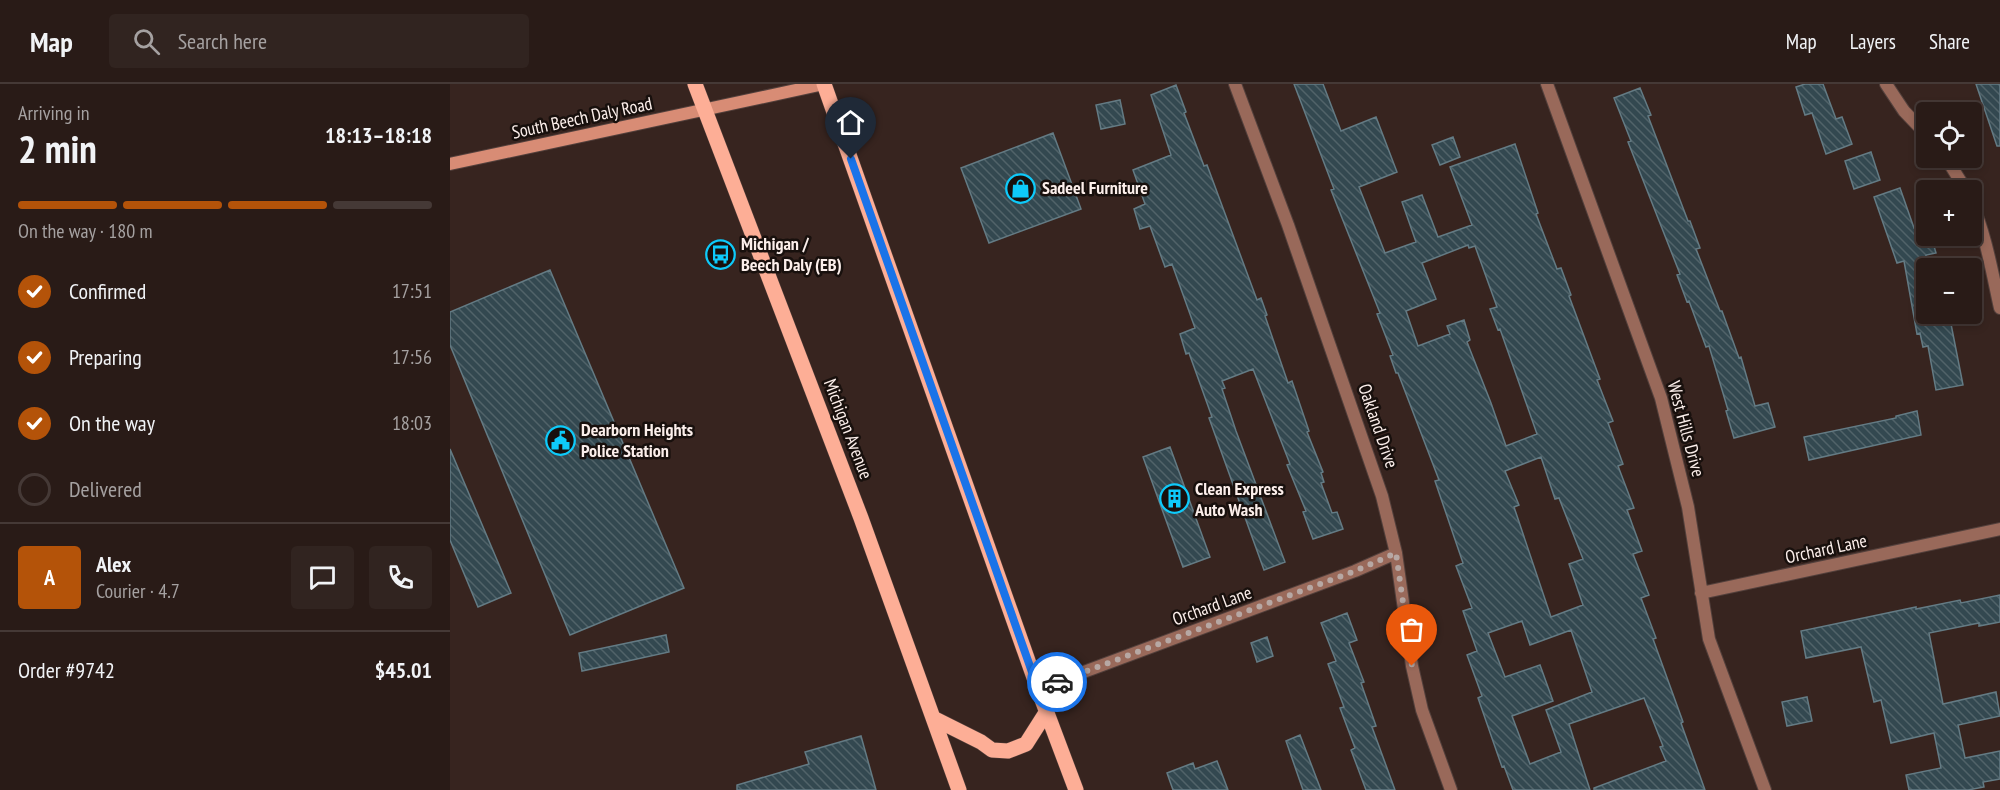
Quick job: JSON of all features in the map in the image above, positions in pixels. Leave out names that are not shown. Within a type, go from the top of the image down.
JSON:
[{"type":"main road","name":"Michigan Avenue","points":[[695,84],[861,518],[959,790]]},
{"type":"main road","name":"South Beech Daly Road","points":[[450,164],[825,84]]},
{"type":"main road","points":[[825,84],[1038,689],[1076,790]]},
{"type":"main road","points":[[933,718],[992,750],[1008,751],[1026,744],[1047,711]]},
{"type":"street","name":"Oakland Drive","points":[[1235,84],[1357,418],[1382,496],[1396,553],[1412,666],[1422,710],[1451,790]]},
{"type":"street","name":"West Hills Drive","points":[[1547,84],[1661,398],[1688,507],[1709,639],[1765,790]]},
{"type":"street","points":[[1886,84],[1904,111],[1916,124]]},
{"type":"street","points":[[1982,230],[2000,308]]},
{"type":"street","name":"Orchard Lane","points":[[1701,593],[2000,529]]},
{"type":"street","name":"Orchard Lane","points":[[1038,689],[1355,571],[1396,553]]},
{"type":"building","points":[[1294,84],[1323,84],[1341,131],[1376,117],[1397,172],[1359,187],[1385,253],[1416,242],[1402,202],[1422,195],[1438,237],[1472,225],[1450,167],[1515,144],[1538,213],[1536,214],[1557,269],[1561,268],[1600,379],[1597,380],[1613,421],[1608,423],[1623,464],[1618,466],[1634,508],[1627,510],[1642,551],[1633,554],[1649,595],[1641,598],[1705,790],[1594,790],[1594,788],[1666,761],[1660,747],[1663,746],[1644,698],[1569,724],[1590,790],[1513,790],[1504,766],[1502,767],[1478,698],[1482,696],[1467,655],[1477,651],[1463,611],[1472,608],[1456,566],[1463,563],[1435,481],[1439,480],[1398,373],[1396,373],[1390,356],[1393,355],[1377,314],[1380,313],[1331,190],[1334,189]],"holes":[[[1468,245],[1469,248],[1475,246],[1497,307],[1490,309],[1498,330],[1500,329],[1537,434],[1506,446],[1467,342],[1470,340],[1464,320],[1447,326],[1450,334],[1418,346],[1406,311],[1436,299],[1422,263]],[[1541,457],[1555,499],[1559,498],[1583,559],[1569,564],[1583,605],[1551,617],[1514,507],[1519,505],[1505,471]],[[1522,621],[1530,645],[1571,630],[1592,692],[1546,710],[1561,752],[1530,764],[1512,716],[1553,701],[1540,665],[1505,677],[1488,633]]]},
{"type":"building","points":[[1805,84],[1823,84],[1836,119],[1842,117],[1852,144],[1826,154],[1812,113],[1805,115],[1796,87]]},
{"type":"building","points":[[1976,84],[2000,84],[2000,146],[1997,146]]},
{"type":"building","points":[[1176,85],[1186,112],[1184,113],[1204,166],[1207,165],[1257,300],[1261,298],[1288,383],[1292,381],[1309,431],[1307,432],[1323,472],[1321,473],[1324,482],[1321,483],[1332,513],[1337,512],[1343,529],[1313,539],[1303,512],[1306,511],[1287,465],[1290,464],[1253,369],[1222,381],[1225,388],[1222,389],[1236,431],[1285,562],[1264,570],[1209,418],[1212,417],[1189,353],[1186,354],[1180,334],[1195,328],[1172,264],[1165,267],[1150,226],[1140,229],[1134,209],[1145,204],[1133,170],[1171,155],[1151,95]]},
{"type":"building","points":[[1640,88],[1651,115],[1648,116],[1700,248],[1696,249],[1739,358],[1741,357],[1755,406],[1768,403],[1775,427],[1734,438],[1709,346],[1706,347],[1689,301],[1687,302],[1677,275],[1680,274],[1628,142],[1631,141],[1614,98]]},
{"type":"building","points":[[1120,100],[1125,124],[1101,129],[1096,105]]},
{"type":"building","name":"Sadeel Furniture","points":[[1053,133],[1081,209],[989,243],[961,168]]},
{"type":"building","points":[[1453,137],[1460,157],[1440,165],[1432,145]]},
{"type":"building","points":[[1871,152],[1880,180],[1854,189],[1845,161]]},
{"type":"building","points":[[1900,188],[1914,228],[1916,227],[1916,246],[1934,246],[1936,253],[1926,255],[1926,258],[1916,258],[1916,324],[1951,324],[1963,385],[1936,390],[1928,346],[1923,347],[1920,333],[1917,334],[1904,261],[1897,263],[1874,197]]},
{"type":"building","points":[[550,270],[684,588],[570,635],[450,345],[450,312]]},
{"type":"building","points":[[1917,411],[1921,435],[1809,460],[1804,437],[1896,418],[1896,416]]},
{"type":"building","name":"Clean Express Auto Wash","points":[[1170,447],[1210,557],[1183,567],[1143,457]]},
{"type":"building","points":[[450,449],[511,593],[478,607],[450,540]]},
{"type":"building","points":[[2000,595],[2000,622],[1979,626],[1979,623],[1929,633],[1943,704],[1996,692],[2000,716],[1958,725],[1965,758],[2000,751],[2000,779],[1983,782],[1984,787],[1968,790],[1909,790],[1906,775],[1941,768],[1934,733],[1891,743],[1881,700],[1874,702],[1861,647],[1806,658],[1801,631],[1916,607],[1916,609],[1960,600],[1961,603]]},
{"type":"building","points":[[1347,613],[1357,640],[1349,643],[1364,682],[1361,683],[1376,726],[1372,727],[1395,790],[1366,790],[1351,750],[1355,748],[1340,708],[1344,707],[1328,664],[1336,661],[1321,623]]},
{"type":"building","points":[[666,635],[669,652],[582,671],[579,653]]},
{"type":"building","points":[[1267,637],[1273,656],[1257,662],[1251,643]]},
{"type":"building","points":[[1807,697],[1812,721],[1787,726],[1782,702]]},
{"type":"building","points":[[1300,735],[1321,790],[1303,790],[1286,741]]},
{"type":"building","points":[[861,736],[876,790],[737,790],[737,785],[809,764],[805,752]]},
{"type":"building","points":[[1217,761],[1228,790],[1173,790],[1167,773],[1193,763],[1195,769]]},
{"type":"way so far","points":[[1057,682],[1355,571],[1396,553],[1412,666]]},
{"type":"place","name":"Sadeel Furniture","points":[[1021,188]]},
{"type":"place","name":"Michigan / Beech Daly (EB)","points":[[720,254]]},
{"type":"place","name":"Dearborn Heights Police Station","points":[[560,440]]},
{"type":"place","name":"Clean Express Auto Wash","points":[[1174,499]]},
{"type":"route","points":[[851,159],[1038,689],[1057,682]]}]
